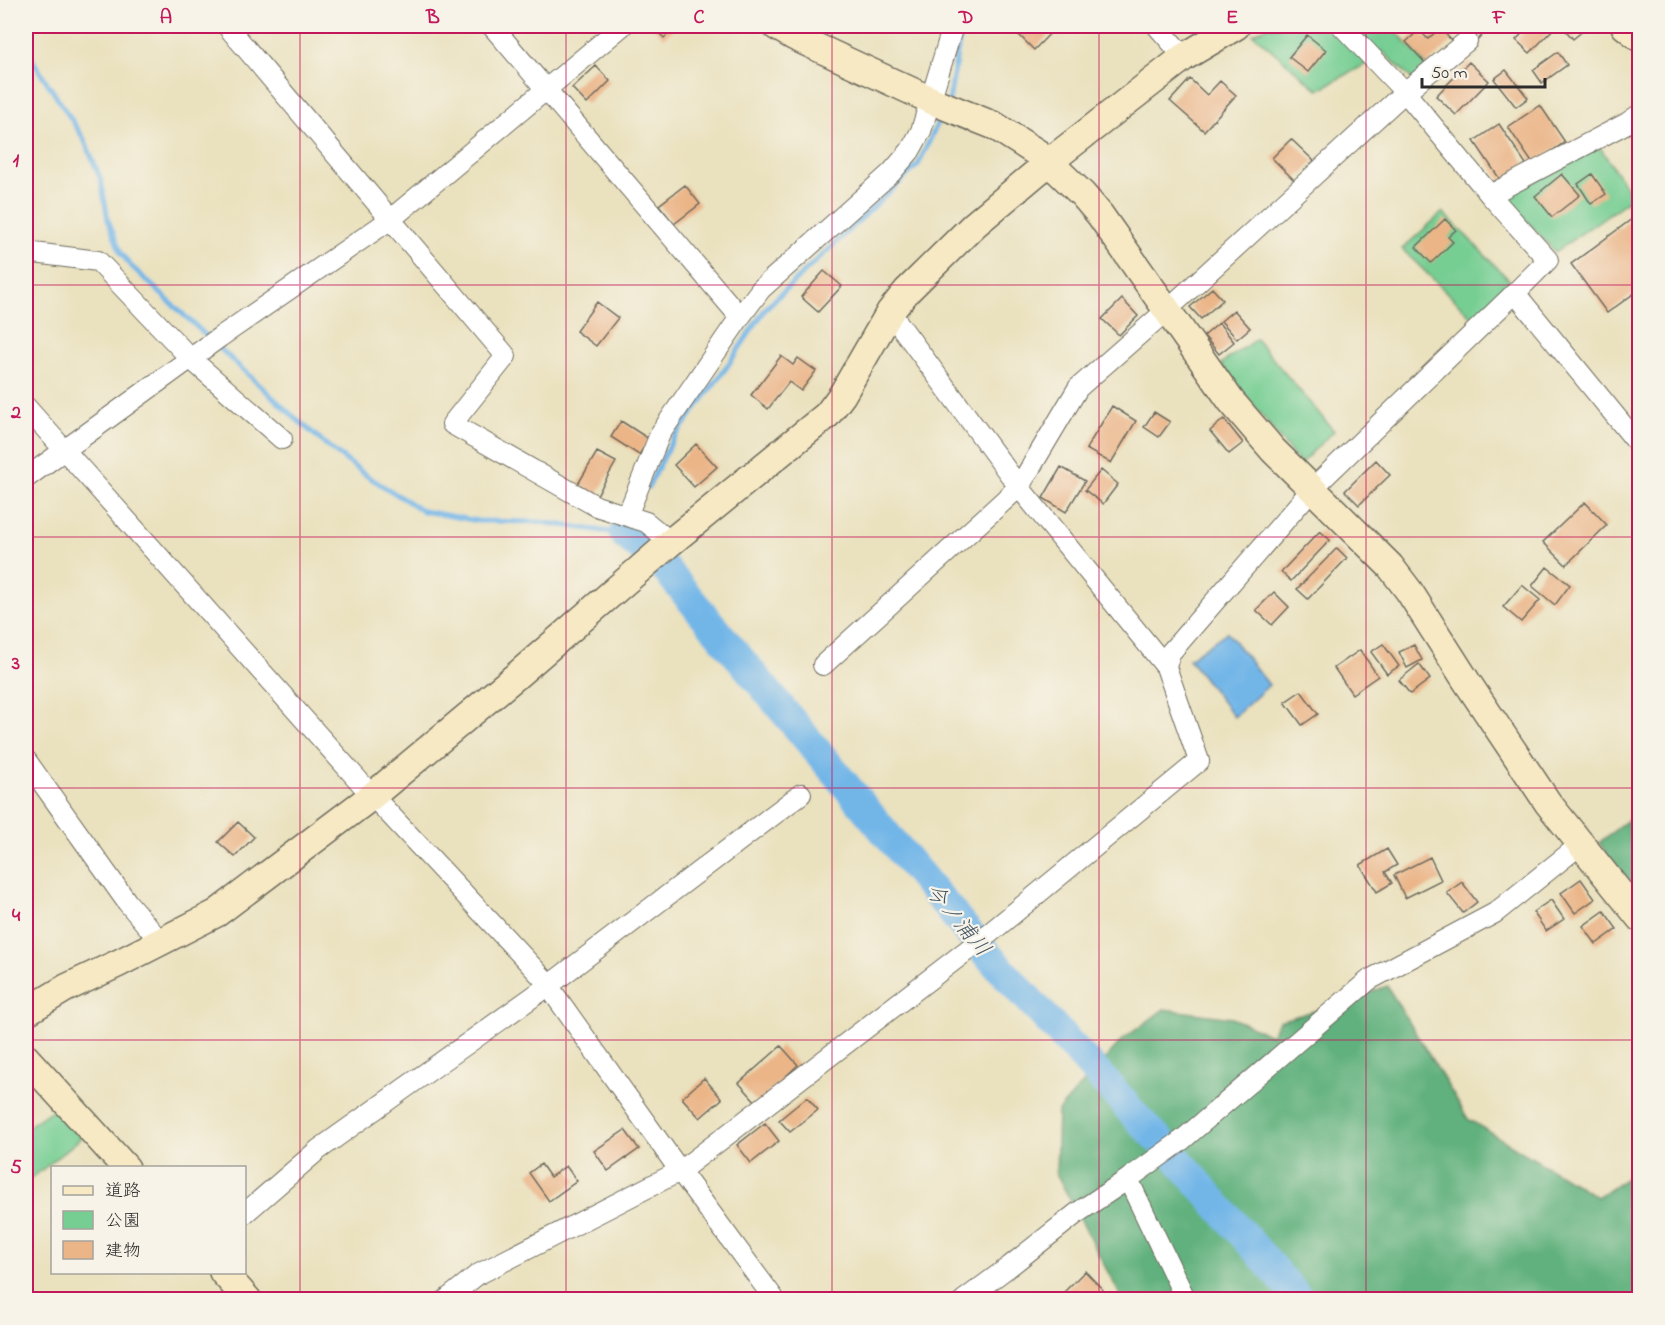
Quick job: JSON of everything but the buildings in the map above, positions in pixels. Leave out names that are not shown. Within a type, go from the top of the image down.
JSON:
[{"type":"street","points":[[226,26],[506,356],[452,424],[596,506],[646,522],[671,542]]},
{"type":"street","points":[[492,26],[740,317]]},
{"type":"street","points":[[26,478],[230,331],[391,219],[622,26]]},
{"type":"street","points":[[776,26],[795,38],[929,99],[995,126],[1039,154],[1083,195],[1231,401],[1273,450],[1389,566],[1409,591],[1548,803],[1640,918]]},
{"type":"street","points":[[627,516],[660,434],[761,289],[891,173],[910,151],[921,131],[953,26]]},
{"type":"street","points":[[1157,26],[1184,57]]},
{"type":"street","points":[[26,1012],[66,988],[217,913],[372,796],[671,542],[827,415],[842,395],[890,312],[915,283],[974,225],[1049,162],[1184,57],[1236,26]]},
{"type":"street","points":[[1166,667],[1170,653],[1312,489],[1548,260],[1490,195],[1405,92],[1342,26]]},
{"type":"street","points":[[1625,26],[1640,38]]},
{"type":"street","points":[[823,665],[1019,487],[1078,388],[1167,310],[1405,92],[1467,41]]},
{"type":"street","points":[[1490,195],[1640,114]]},
{"type":"street","points":[[26,252],[98,261],[191,359],[282,439]]},
{"type":"street","points":[[1515,293],[1640,446]]},
{"type":"street","points":[[446,1299],[477,1275],[680,1171],[991,932],[1200,760],[1166,667],[1019,487],[890,312]]},
{"type":"street","points":[[26,407],[372,796],[542,977],[680,1171],[775,1299]]},
{"type":"street","points":[[26,760],[127,902],[160,941]]},
{"type":"street","points":[[246,1212],[318,1150],[549,986],[801,794]]},
{"type":"street","points":[[964,1299],[1077,1213],[1181,1141],[1369,980],[1495,913],[1581,844]]},
{"type":"street","points":[[26,1058],[125,1166]]},
{"type":"street","points":[[1128,1179],[1186,1299]]},
{"type":"street","points":[[225,1274],[248,1299]]},
{"type":"green space","points":[[1268,26],[1391,26],[1427,65],[1413,80],[1382,51],[1372,61],[1318,90],[1253,34]]},
{"type":"green space","points":[[1599,146],[1633,197],[1555,252],[1505,197]]},
{"type":"green space","points":[[1443,212],[1513,284],[1475,320],[1402,249]]},
{"type":"green space","points":[[1256,339],[1334,431],[1300,464],[1221,364]]},
{"type":"green space","points":[[1639,811],[1639,898],[1599,843]]},
{"type":"green space","points":[[1387,986],[1468,1119],[1597,1197],[1639,1170],[1639,1299],[1122,1299],[1056,1173],[1058,1111],[1122,1040],[1164,1009],[1232,1018],[1271,1035],[1279,1021],[1343,1003]]},
{"type":"green space","points":[[55,1108],[81,1138],[26,1183],[26,1128]]},
{"type":"water","points":[[1227,632],[1269,685],[1234,717],[1189,659]]},
{"type":"waterway","points":[[949,101],[961,30]]},
{"type":"waterway","points":[[26,50],[84,139],[101,180],[108,220],[121,253],[130,265],[331,449],[367,476],[423,511],[478,521],[540,522],[624,534],[630,522]]},
{"type":"waterway","points":[[648,487],[673,439],[726,368],[766,308],[918,165],[942,114]]},
{"type":"waterway","name":"今ノ浦川","points":[[624,534],[661,564],[984,951],[1135,1116],[1168,1148],[1300,1300]]}]
